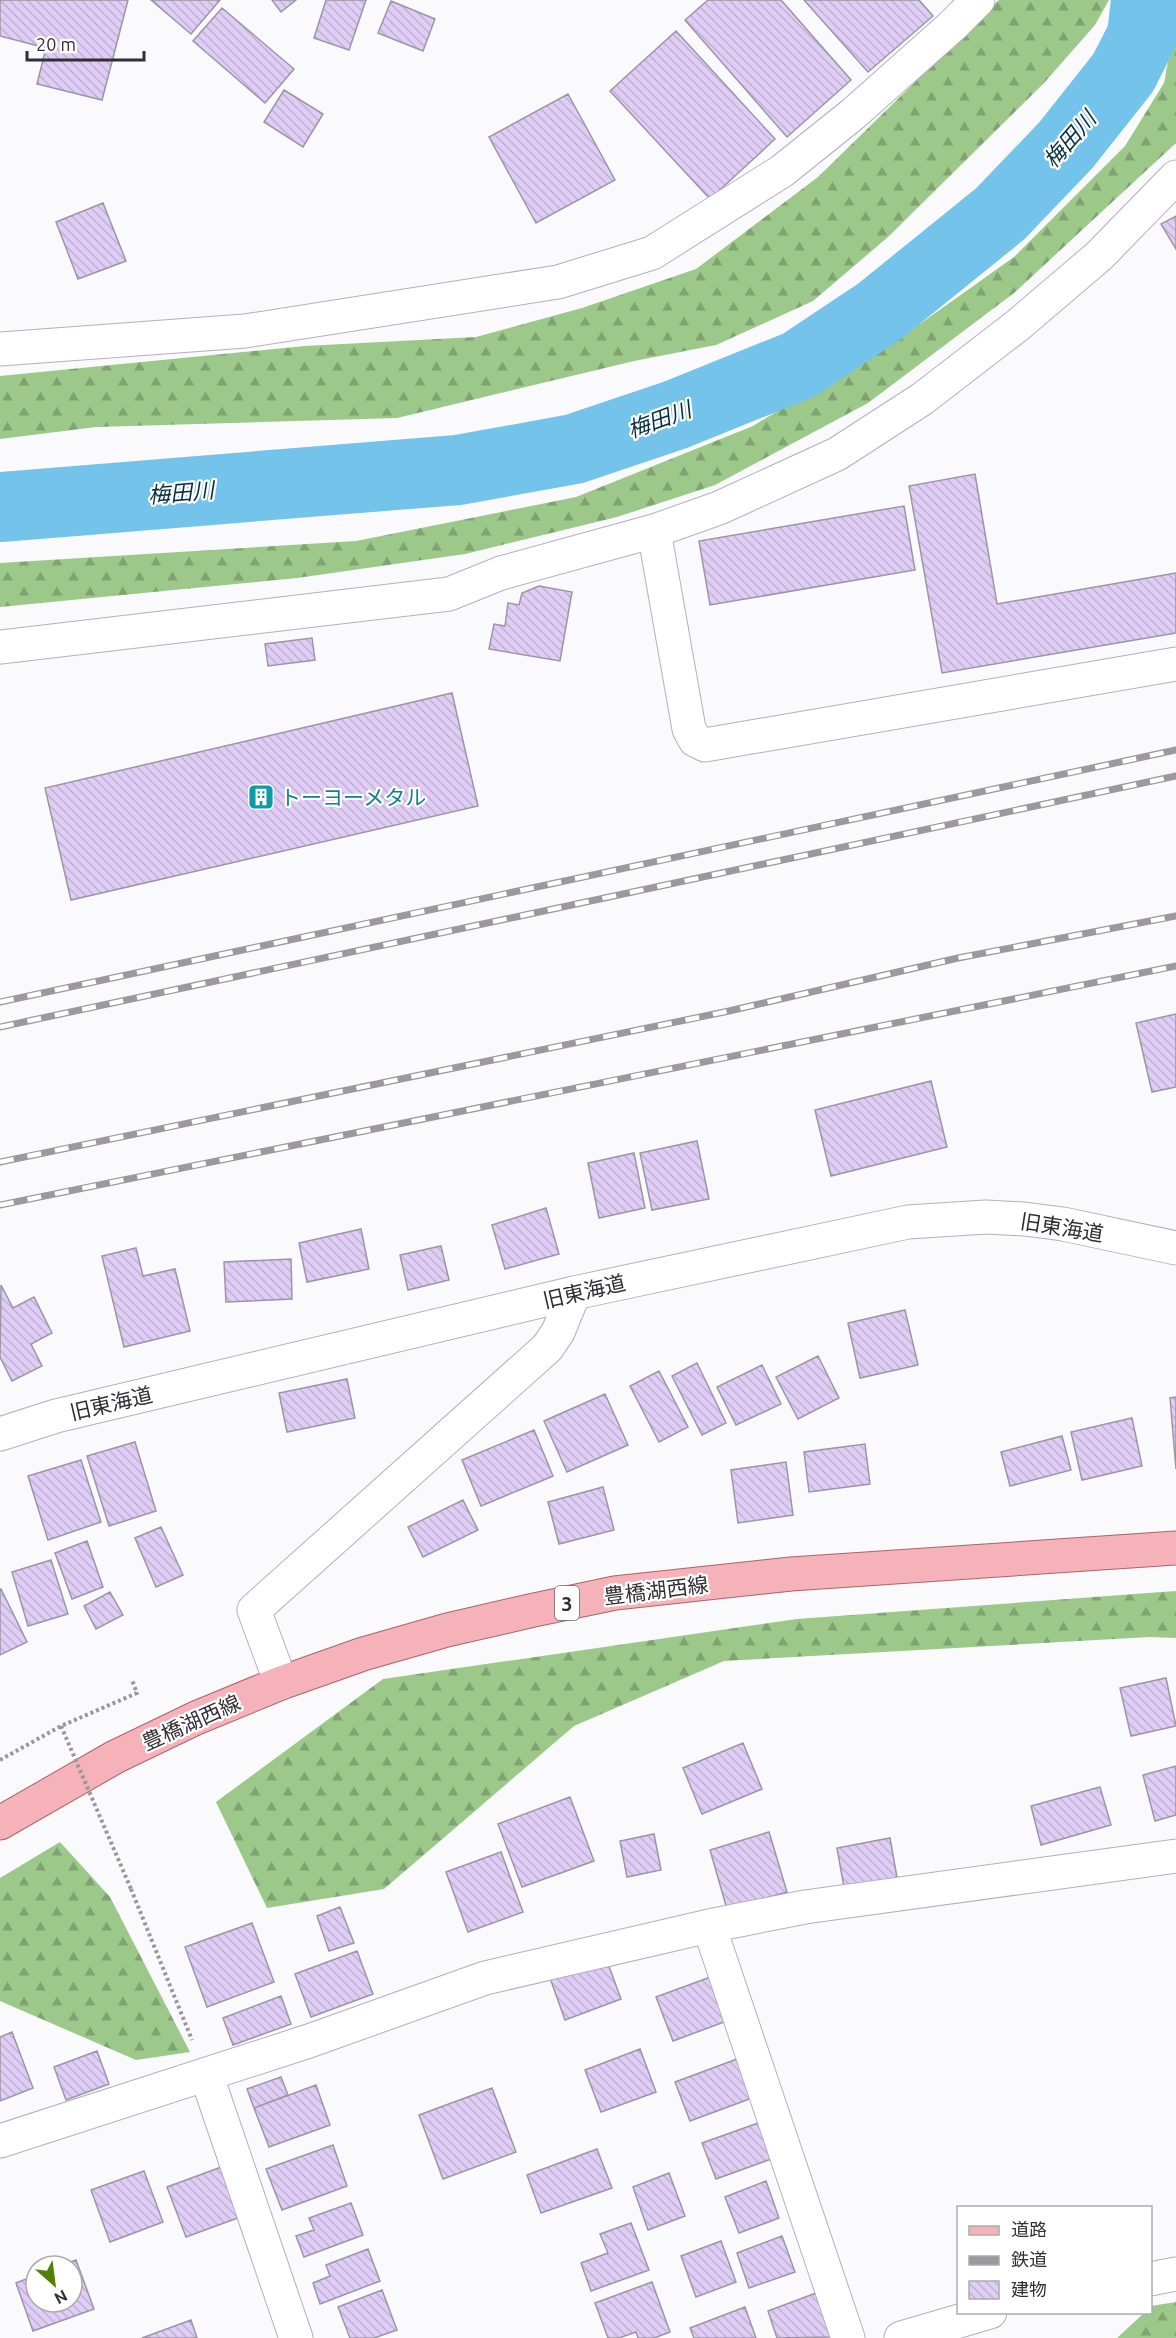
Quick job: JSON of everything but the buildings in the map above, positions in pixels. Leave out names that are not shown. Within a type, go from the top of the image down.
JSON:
[{"type":"main road","name":"豊橋湖西線","points":[[0,1823],[115,1757],[196,1718],[281,1683],[363,1654],[447,1630],[615,1593],[791,1574],[1176,1548]]},
{"type":"street","points":[[0,349],[244,331],[558,282],[652,253],[782,171],[853,114],[978,0]]},
{"type":"street","points":[[0,647],[450,594],[501,573],[654,531],[719,508],[837,454],[922,399],[1018,325],[1099,256],[1176,177]]},
{"type":"street","points":[[654,531],[689,729],[695,740],[705,745],[1176,664]]},
{"type":"street","name":"旧東海道","points":[[0,1434],[56,1416],[574,1293],[908,1222],[946,1219],[1024,1219],[1063,1224],[1176,1248]]},
{"type":"street","points":[[281,1683],[254,1610],[547,1348],[558,1332],[574,1293]]},
{"type":"street","points":[[0,2141],[309,2041],[485,1978],[709,1926],[806,1907],[1176,1856]]},
{"type":"street","points":[[709,1926],[848,2338]]},
{"type":"street","points":[[206,2074],[296,2338]]},
{"type":"street","points":[[1152,2278],[1176,2274]]},
{"type":"street","points":[[901,2338],[986,2314]]},
{"type":"path","points":[[0,1760],[61,1726],[137,1692],[132,1680]]},
{"type":"path","points":[[61,1726],[131,1889],[206,2074]]},
{"type":"green space","points":[[999,0],[1109,0],[1095,25],[1044,83],[888,237],[813,301],[716,345],[634,361],[397,418],[96,427],[0,439],[0,376],[305,346],[476,337],[582,308],[696,269],[818,177]]},
{"type":"green space","points":[[1176,19],[1176,143],[1014,293],[868,403],[715,485],[617,517],[465,554],[297,578],[0,607],[0,563],[356,541],[576,497],[753,426],[910,331],[1014,257],[1125,146],[1164,83]]},
{"type":"green space","points":[[1176,1591],[1176,1638],[1150,1637],[724,1661],[574,1726],[384,1889],[267,1908],[216,1802],[383,1679],[797,1619]]},
{"type":"green space","points":[[60,1842],[110,1897],[190,2052],[136,2060],[0,2001],[0,1878]]},
{"type":"green space","points":[[1176,2302],[1176,2338],[1117,2338],[1143,2314],[1152,2314],[1152,2306]]},
{"type":"waterway","name":"梅田川","points":[[0,507],[458,470],[574,449],[675,415],[799,365],[880,311],[1000,214],[1066,145],[1123,73],[1142,36],[1146,0]]},
{"type":"railway","points":[[0,1002],[1176,750]]},
{"type":"railway","points":[[0,1027],[1176,776]]},
{"type":"railway","points":[[0,1162],[729,1011],[958,958],[1176,916]]},
{"type":"railway","points":[[0,1205],[1176,966]]},
{"type":"place","name":"トーヨーメタル","points":[[261,797]]}]
